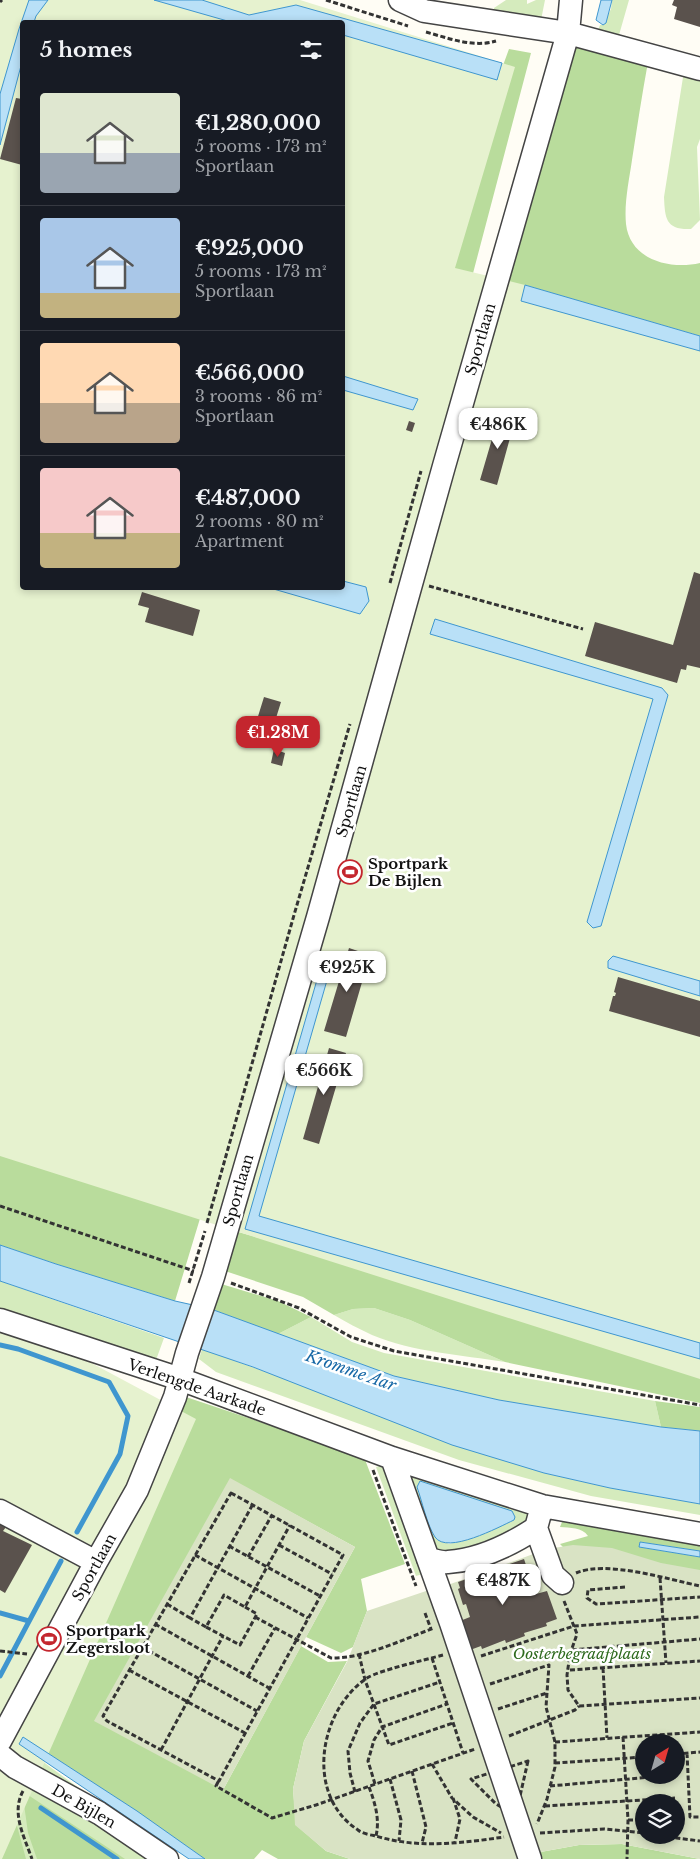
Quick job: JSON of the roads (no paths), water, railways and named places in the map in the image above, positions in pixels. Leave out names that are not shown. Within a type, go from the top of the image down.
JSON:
[{"type":"street","points":[[400,0],[424,11],[568,33],[700,69]]},
{"type":"street","name":"Sportlaan","points":[[0,1741],[137,1490],[175,1397],[318,918],[568,33],[571,0]]},
{"type":"street","name":"Verlengde Aarkade","points":[[0,1320],[180,1379],[392,1458],[542,1506],[700,1534]]},
{"type":"street","points":[[392,1458],[432,1569],[441,1626],[462,1655],[491,1743],[527,1834],[530,1859]]},
{"type":"street","points":[[542,1506],[536,1528],[553,1575],[562,1583]]},
{"type":"street","points":[[0,1511],[96,1562]]},
{"type":"street","points":[[432,1569],[446,1562],[479,1556],[503,1547],[536,1528]]},
{"type":"street","name":"De Bijlen","points":[[0,1755],[31,1776],[99,1813],[167,1859]]},
{"type":"water","points":[[29,0],[48,0],[35,20],[22,20]]},
{"type":"water","points":[[154,0],[202,0],[249,15],[296,5],[502,63],[497,80],[345,36],[345,20],[224,20]]},
{"type":"water","points":[[601,0],[612,0],[606,23],[603,25],[596,20]]},
{"type":"water","points":[[20,26],[20,70],[0,145],[0,94]]},
{"type":"water","points":[[525,285],[700,336],[700,351],[521,301]]},
{"type":"water","points":[[345,377],[418,399],[413,410],[345,391]]},
{"type":"water","points":[[345,582],[366,587],[369,601],[360,614],[277,590],[345,590]]},
{"type":"water","points":[[435,619],[662,688],[668,695],[601,926],[593,928],[587,922],[653,699],[430,634]]},
{"type":"water","points":[[613,956],[700,981],[700,996],[608,968],[608,961]]},
{"type":"water","points":[[329,957],[332,963],[259,1216],[700,1343],[700,1359],[245,1229],[323,959]]},
{"type":"water","name":"Kromme Aar","points":[[0,1245],[175,1301],[211,1309],[394,1376],[499,1400],[661,1427],[700,1431],[700,1504],[610,1488],[544,1473],[452,1445],[253,1367],[0,1281]]},
{"type":"water","points":[[420,1481],[512,1511],[515,1517],[514,1520],[473,1538],[450,1543],[441,1542],[435,1537],[427,1520],[417,1487]]},
{"type":"water","points":[[640,1542],[700,1551],[700,1557],[639,1547]]},
{"type":"water","points":[[23,1737],[137,1811],[205,1859],[189,1859],[19,1744]]},
{"type":"waterway","points":[[0,1345],[18,1349],[109,1382],[128,1416],[120,1454],[77,1532]]},
{"type":"waterway","points":[[0,1676],[61,1561]]},
{"type":"waterway","points":[[0,1613],[29,1621]]},
{"type":"waterway","points":[[41,1808],[117,1859]]},
{"type":"place","name":"Sportpark De Bijlen","points":[[350,872]]},
{"type":"place","name":"Sportpark Zegersloot","points":[[49,1639]]},
{"type":"park label","name":"Oosterbegraafplaats","points":[[582,1653]]}]
